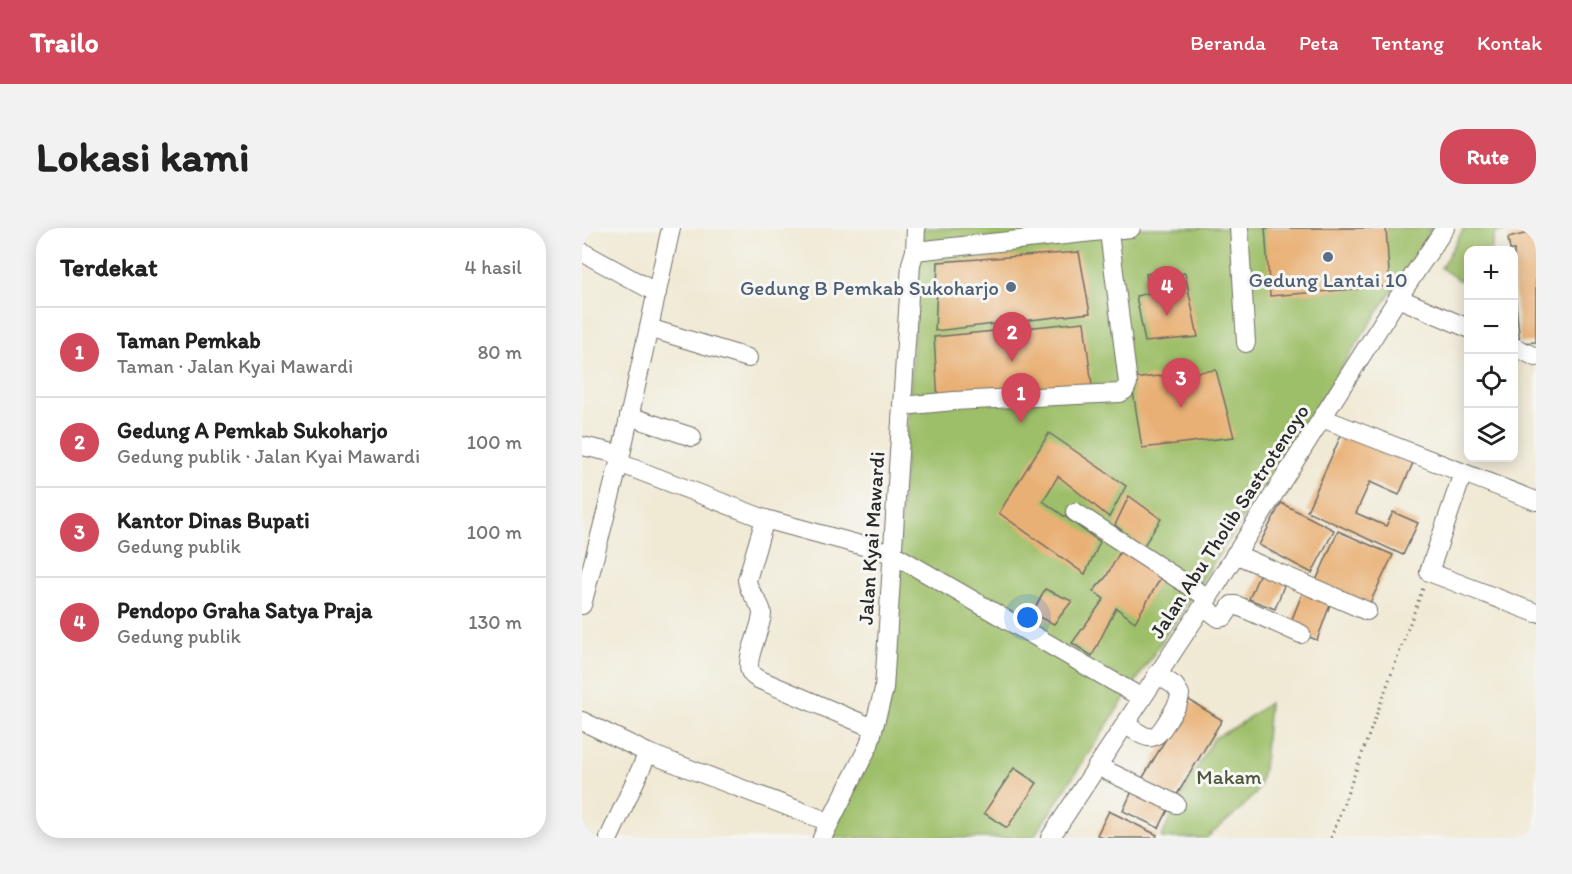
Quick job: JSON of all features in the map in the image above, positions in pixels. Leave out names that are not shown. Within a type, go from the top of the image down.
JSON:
[{"type":"street","points":[[582,605],[629,416],[671,228]]},
{"type":"street","name":"Jalan Kyai Mawardi","points":[[825,830],[869,745],[884,689],[910,264],[915,251],[916,228]]},
{"type":"street","points":[[915,251],[1131,228]]},
{"type":"street","points":[[1239,228],[1246,343]]},
{"type":"street","name":"Jalan Abu Tholib Sastrotenoyo","points":[[1050,838],[1206,602],[1444,228]]},
{"type":"street","points":[[902,406],[954,400],[1120,393],[1125,390],[1128,383],[1109,232]]},
{"type":"street","points":[[582,252],[657,293]]},
{"type":"street","points":[[1398,298],[1464,326]]},
{"type":"street","points":[[649,328],[748,358]]},
{"type":"street","points":[[1518,349],[1536,357]]},
{"type":"street","points":[[629,416],[692,437]]},
{"type":"street","points":[[1322,418],[1536,501]]},
{"type":"street","points":[[583,446],[619,458],[765,519],[893,554],[1142,698]]},
{"type":"street","points":[[1463,473],[1429,572],[1536,613]]},
{"type":"street","points":[[1075,512],[1206,602],[1219,618],[1224,617],[1233,605],[1236,605],[1301,634]]},
{"type":"street","points":[[765,519],[747,580],[748,590],[759,603],[762,612],[749,664],[751,674],[758,680],[873,728]]},
{"type":"street","points":[[1235,554],[1367,611]]},
{"type":"street","points":[[1125,724],[1147,737],[1157,736],[1161,732],[1178,703],[1180,694],[1175,686],[1157,674]]},
{"type":"street","points":[[582,721],[648,753],[825,830]]},
{"type":"street","points":[[609,838],[648,753]]},
{"type":"street","points":[[1097,766],[1176,804]]},
{"type":"path","points":[[1331,838],[1429,572]]},
{"type":"green space","points":[[921,228],[1433,228],[1033,838],[829,838],[868,764],[887,720]]},
{"type":"green space","points":[[1464,228],[1514,228],[1495,233],[1492,246],[1464,246],[1464,272],[1460,281],[1441,268]]},
{"type":"green space","name":"Makam","points":[[1269,703],[1264,764],[1256,793],[1240,810],[1206,838],[1161,838],[1179,799],[1214,738],[1237,726]]},
{"type":"building","name":"Gedung Lantai 10","points":[[1265,228],[1386,228],[1390,286],[1270,296]]},
{"type":"building","points":[[1536,231],[1536,342],[1520,343],[1518,246],[1509,246],[1508,238]]},
{"type":"building","name":"Gedung B Pemkab Sukoharjo","points":[[1079,252],[1090,313],[935,331],[938,262]]},
{"type":"building","points":[[1172,270],[1169,275],[1185,273],[1198,337],[1145,342],[1136,296],[1149,293],[1146,274]]},
{"type":"building","points":[[1084,322],[1092,386],[938,402],[934,337]]},
{"type":"building","points":[[1216,370],[1234,437],[1142,448],[1131,379]]},
{"type":"building","points":[[1343,431],[1413,463],[1399,495],[1370,482],[1356,513],[1386,526],[1393,512],[1418,523],[1403,555],[1307,511]]},
{"type":"building","points":[[1049,433],[1126,486],[1109,517],[1058,476],[1043,501],[1100,542],[1085,574],[999,513]]},
{"type":"building","points":[[1129,496],[1161,519],[1143,547],[1115,525]]},
{"type":"building","points":[[1281,503],[1334,530],[1312,573],[1259,545]]},
{"type":"building","points":[[1338,531],[1393,555],[1367,609],[1315,583]]},
{"type":"building","points":[[1122,548],[1162,576],[1135,622],[1116,608],[1092,656],[1072,643],[1104,599],[1093,591],[1106,577]]},
{"type":"building","points":[[1260,573],[1285,583],[1275,609],[1249,599]]},
{"type":"building","points":[[1045,589],[1072,601],[1054,624],[1032,614]]},
{"type":"building","points":[[1304,589],[1332,599],[1317,640],[1288,629]]},
{"type":"building","points":[[1189,700],[1222,720],[1175,798],[1142,779]]},
{"type":"building","points":[[1014,768],[1037,783],[1007,828],[984,813]]},
{"type":"building","points":[[1133,789],[1170,806],[1159,828],[1123,811]]},
{"type":"building","points":[[1109,811],[1157,835],[1156,838],[1103,838],[1097,835]]},
{"type":"place","name":"Gedung Lantai 10","points":[[1328,257]]},
{"type":"place","name":"Gedung B Pemkab Sukoharjo","points":[[1011,287]]},
{"type":"place","name":"Pendopo Graha Satya Praja","points":[[1167,316]]},
{"type":"place","name":"Gedung A Pemkab Sukoharjo","points":[[1012,362]]},
{"type":"place","name":"Kantor Dinas Bupati","points":[[1181,408]]},
{"type":"place","name":"Taman Pemkab","points":[[1021,423]]}]
